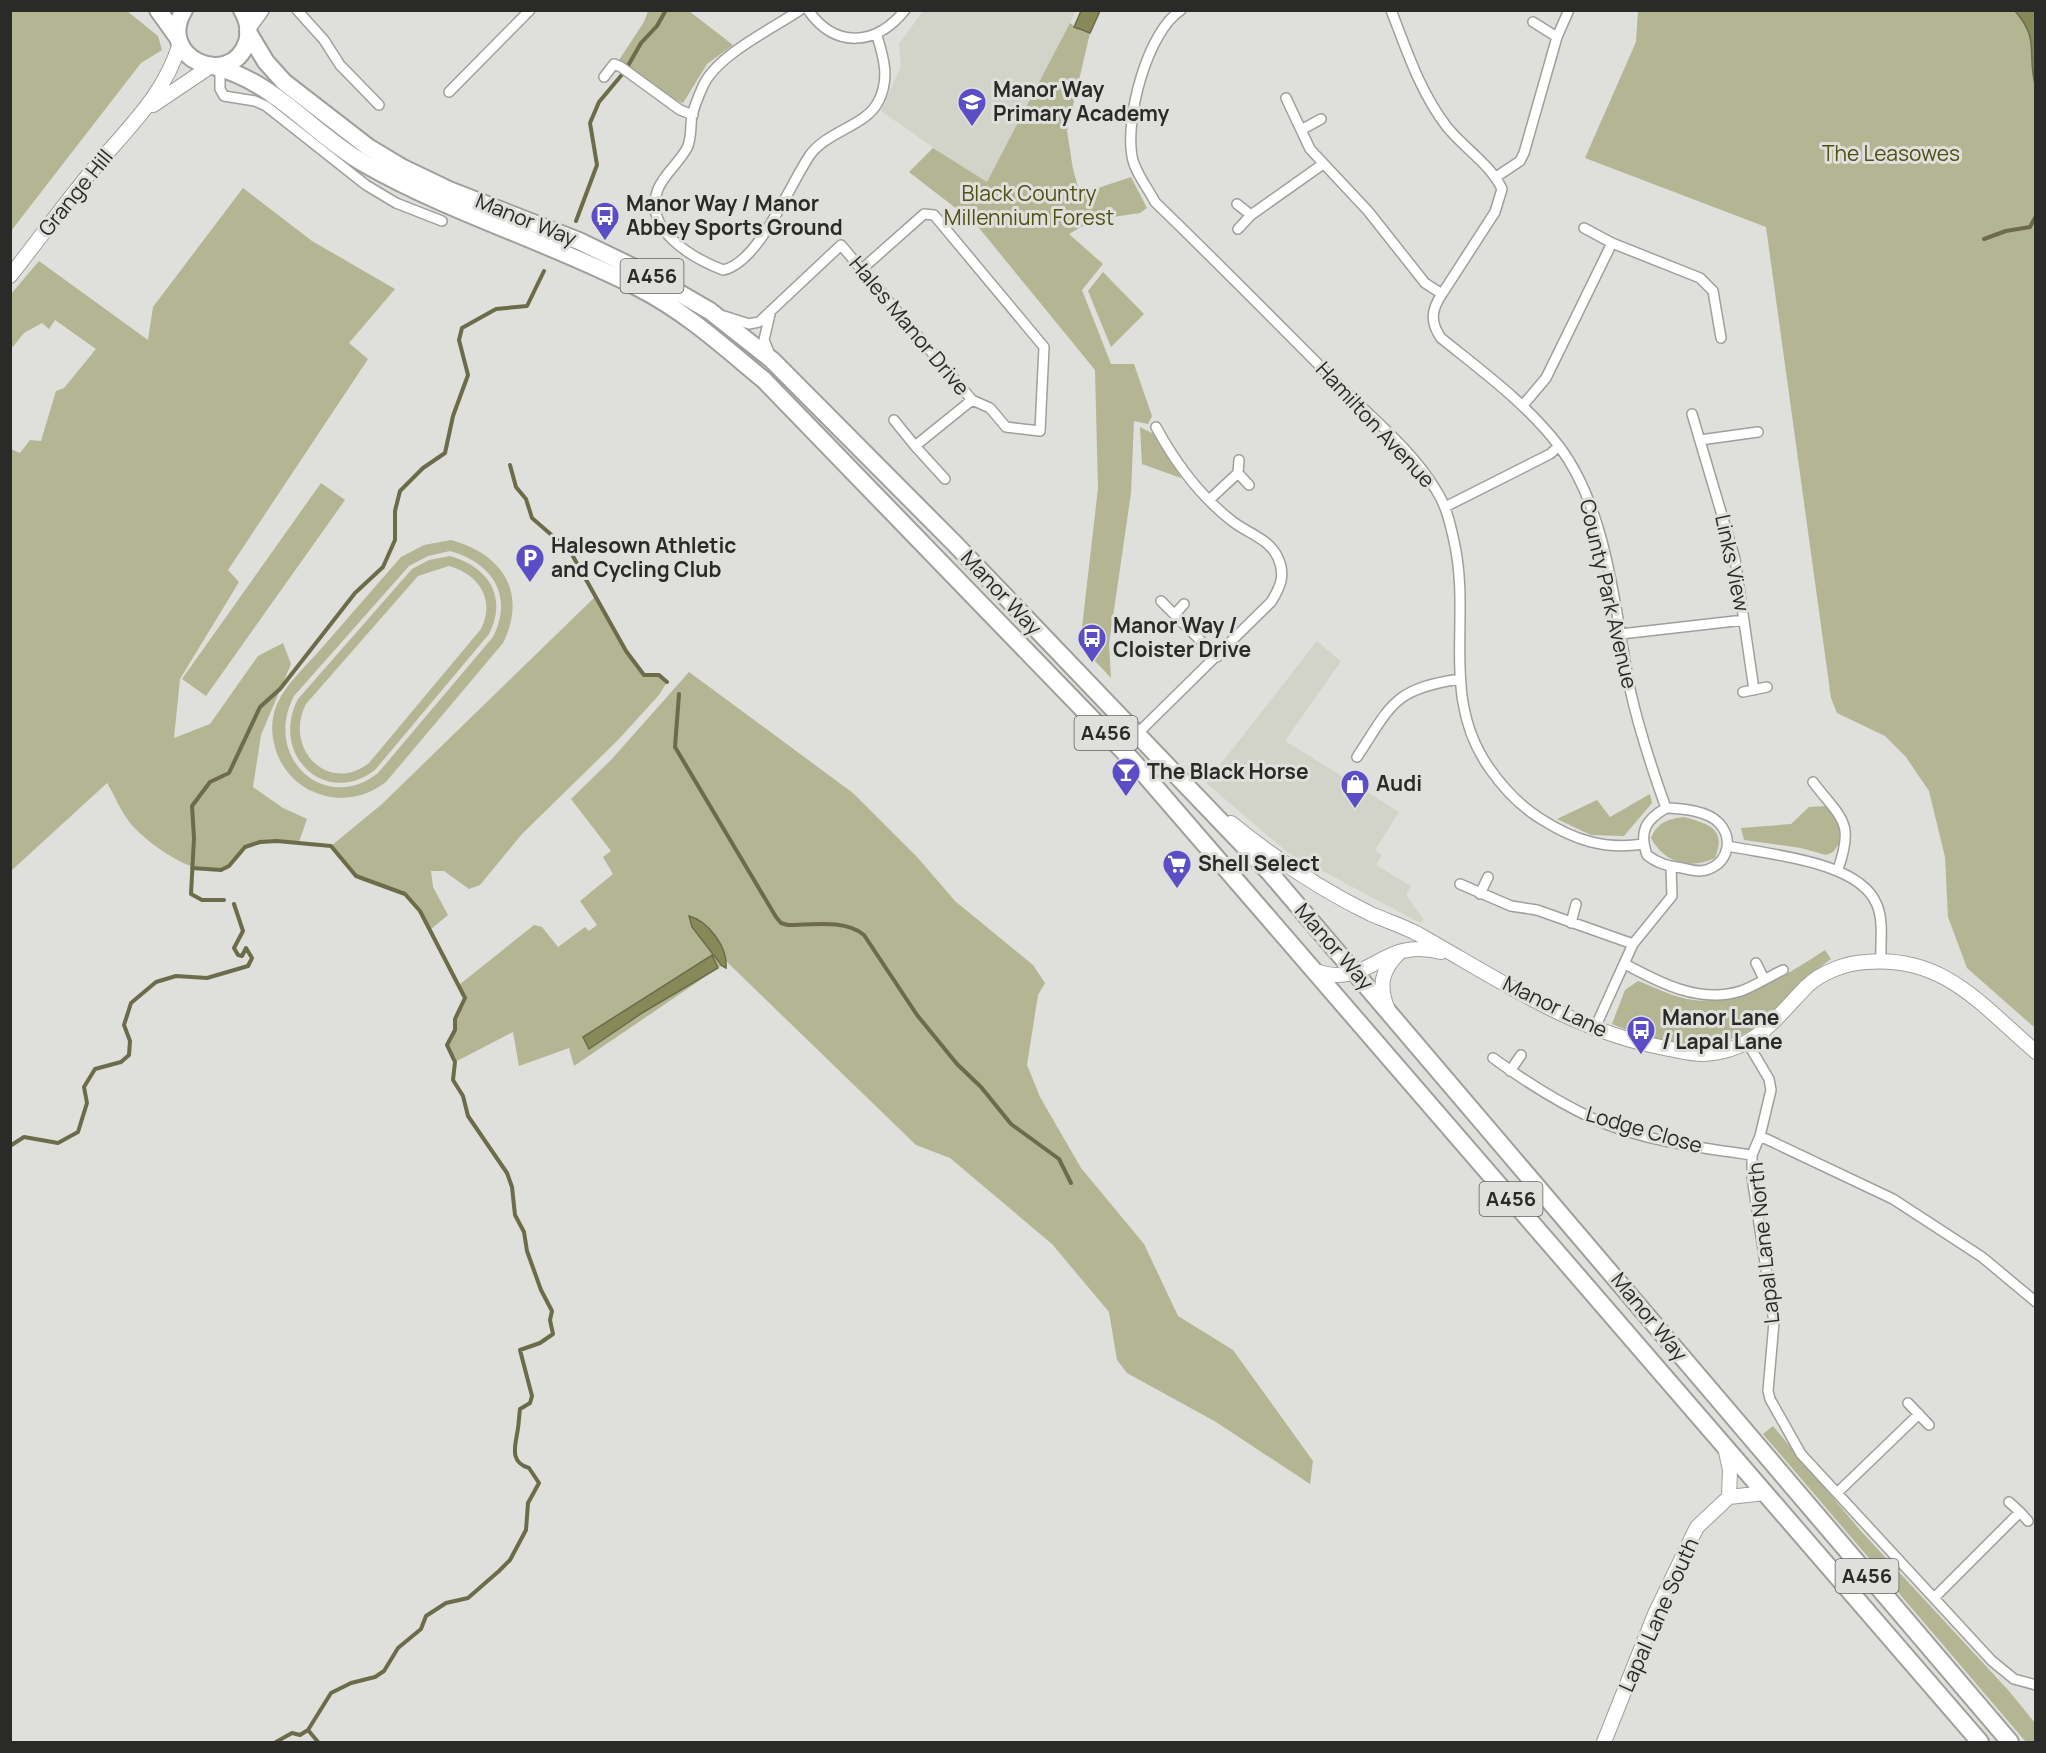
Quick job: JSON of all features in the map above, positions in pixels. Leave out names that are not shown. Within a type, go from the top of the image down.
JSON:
[{"type":"highway","name":"A456","points":[[158,10],[191,58],[216,66]]},
{"type":"highway","points":[[179,41],[178,23],[184,10]]},
{"type":"highway","name":"A456","points":[[242,10],[248,30]]},
{"type":"highway","points":[[216,66],[240,53],[248,30]]},
{"type":"highway","name":"Manor Way","points":[[248,30],[266,62],[284,82],[324,116],[385,158],[449,190],[579,241],[654,278],[710,311],[772,360],[837,423],[1201,800],[1358,973],[1614,1275],[1724,1410],[1750,1437],[2010,1743]]},
{"type":"highway","name":"Manor Way","points":[[216,66],[250,79],[291,117],[362,163],[423,196],[568,253],[647,292],[699,326],[764,380],[1132,760],[1980,1743]]},
{"type":"main road","points":[[248,30],[261,10]]},
{"type":"main road","name":"Grange Hill","points":[[10,276],[100,160],[144,112],[168,76],[179,41]]},
{"type":"main road","name":"Grange Hill","points":[[144,112],[216,66]]},
{"type":"main road","name":"Manor Lane","points":[[1201,800],[1280,862],[1366,911],[1399,925],[1449,954],[1594,1030],[1635,1043],[1700,1054],[1726,1051],[1765,1032],[1817,978],[1854,963],[1881,960],[1916,963],[1943,975],[2036,1052]]},
{"type":"main road","points":[[1389,1011],[1382,980],[1386,968],[1405,949],[1406,936],[1399,925]]},
{"type":"main road","name":"Manor Lane","points":[[1315,971],[1339,977],[1358,973],[1384,957],[1405,949],[1423,948],[1449,954]]},
{"type":"main road","points":[[1725,1448],[1730,1470],[1729,1497],[1765,1493]]},
{"type":"main road","name":"Lapal Lane South","points":[[1604,1743],[1655,1614],[1697,1527],[1729,1497]]},
{"type":"street","points":[[297,10],[324,40],[340,65],[379,105]]},
{"type":"street","points":[[449,92],[530,10]]},
{"type":"street","points":[[800,10],[738,50],[704,83],[693,115],[690,142],[681,160],[658,188],[656,208],[658,222],[665,235],[723,270],[732,268],[777,216],[811,153],[830,136],[874,110],[882,94],[886,72],[876,36]]},
{"type":"street","points":[[808,10],[826,29],[852,38],[876,36],[892,26],[905,10]]},
{"type":"street","name":"Hamilton Avenue","points":[[1181,10],[1164,26],[1150,54],[1129,128],[1132,159],[1155,202],[1398,444],[1427,477],[1445,507],[1457,555],[1461,591],[1460,679],[1463,713],[1469,734],[1479,754],[1514,799],[1530,812],[1575,838],[1593,844],[1620,848],[1643,844]]},
{"type":"street","points":[[1286,98],[1310,149],[1368,211],[1425,283],[1442,294],[1495,212],[1502,189],[1496,177],[1446,124],[1418,80],[1390,10]]},
{"type":"street","points":[[1496,177],[1520,161],[1524,153],[1557,37],[1568,12]]},
{"type":"street","points":[[1533,22],[1557,37]]},
{"type":"street","points":[[604,77],[614,64],[680,110],[693,115]]},
{"type":"street","points":[[216,66],[220,89],[224,96],[260,103],[291,117],[375,190],[396,203],[442,221]]},
{"type":"street","points":[[1301,130],[1321,119]]},
{"type":"street","points":[[1238,229],[1251,215],[1323,164]]},
{"type":"street","points":[[1237,204],[1251,215]]},
{"type":"street","points":[[862,269],[924,214],[934,215],[1044,347],[1040,431],[1006,428],[990,408],[972,400]]},
{"type":"street","points":[[1584,228],[1612,243],[1700,278],[1713,291],[1721,338]]},
{"type":"street","points":[[1524,404],[1546,378],[1612,243]]},
{"type":"street","name":"Hales Manor Drive","points":[[710,311],[749,324],[759,322],[841,245],[972,400],[915,446]]},
{"type":"street","name":"County Park Avenue","points":[[1442,294],[1433,306],[1432,317],[1433,327],[1441,338],[1524,404],[1559,446],[1582,484],[1596,523],[1645,750],[1666,807]]},
{"type":"street","points":[[770,314],[764,340],[772,360]]},
{"type":"street","name":"Links View","points":[[1692,414],[1735,559],[1754,690]]},
{"type":"street","points":[[894,420],[945,479]]},
{"type":"street","points":[[1137,734],[1271,602],[1282,582],[1278,558],[1269,545],[1232,521],[1209,500],[1173,457],[1156,427]]},
{"type":"street","points":[[1700,440],[1758,432]]},
{"type":"street","points":[[1445,507],[1550,454],[1559,446]]},
{"type":"street","points":[[1209,500],[1238,473],[1239,460]]},
{"type":"street","points":[[1238,473],[1249,485]]},
{"type":"street","points":[[1161,601],[1176,613],[1217,657]]},
{"type":"street","points":[[1176,613],[1184,604]]},
{"type":"street","points":[[1620,634],[1744,620]]},
{"type":"street","points":[[1357,757],[1396,700],[1426,684],[1460,679]]},
{"type":"street","points":[[1743,692],[1767,687]]},
{"type":"street","points":[[1813,782],[1846,825],[1847,844],[1838,869]]},
{"type":"street","points":[[1666,807],[1684,809],[1718,822],[1725,832],[1728,846],[1724,858],[1710,869],[1700,871],[1655,862],[1647,855],[1643,844],[1643,830],[1648,819],[1666,807]]},
{"type":"street","points":[[1728,846],[1838,869],[1855,878],[1877,904],[1880,918],[1881,960]]},
{"type":"street","points":[[1594,1030],[1633,944],[1672,896],[1671,867]]},
{"type":"street","points":[[1480,894],[1488,877]]},
{"type":"street","points":[[1460,884],[1480,894],[1633,944]]},
{"type":"street","points":[[1571,923],[1576,904]]},
{"type":"street","points":[[1756,963],[1764,979]]},
{"type":"street","points":[[1625,964],[1683,991],[1700,993],[1741,991],[1783,970]]},
{"type":"street","name":"Lapal Lane North","points":[[1747,1042],[1766,1073],[1771,1090],[1760,1136],[1752,1155],[1752,1177],[1774,1322],[1768,1391],[1801,1454],[1992,1661],[2014,1678],[2036,1685]]},
{"type":"street","points":[[1510,1071],[1521,1055]]},
{"type":"street","name":"Lodge Close","points":[[1493,1058],[1543,1093],[1598,1121],[1691,1147],[1752,1155]]},
{"type":"street","points":[[1760,1136],[1893,1199],[1982,1257],[2036,1302]]},
{"type":"street","points":[[1908,1403],[1929,1425]]},
{"type":"street","points":[[1837,1492],[1919,1414]]},
{"type":"street","points":[[2009,1502],[2028,1521]]},
{"type":"street","points":[[1935,1597],[2020,1512]]},
{"type":"shaded area","name":"Manor Way Primary Academy","points":[[923,11],[1075,11],[1064,40],[1046,212],[970,173],[881,111],[901,66],[899,44]]},
{"type":"shaded area","points":[[1081,11],[1100,11],[1090,33],[1074,27]]},
{"type":"shaded area","points":[[2015,11],[2035,11],[2035,84],[2028,30]]},
{"type":"shaded area","points":[[1317,641],[1341,661],[1285,741],[1399,812],[1375,850],[1382,855],[1376,865],[1411,886],[1406,895],[1424,920],[1420,923],[1287,852],[1206,783]]},
{"type":"shaded area","points":[[689,916],[703,923],[715,936],[724,952],[726,968],[722,966],[692,927]]},
{"type":"shaded area","points":[[712,955],[718,968],[642,1013],[589,1049],[583,1037]]},
{"type":"green space","points":[[10,11],[127,11],[158,36],[162,50],[141,63],[11,231]]},
{"type":"green space","points":[[648,11],[689,11],[733,45],[707,64],[683,103],[673,99],[619,60],[644,22]]},
{"type":"green space","name":"The Leasowes","points":[[1638,11],[2035,11],[2035,1028],[1967,968],[1948,917],[1945,857],[1929,791],[1906,757],[1885,736],[1837,713],[1831,698],[1766,227],[1585,158],[1636,42]]},
{"type":"green space","name":"Black Country Millennium Forest","points":[[1070,23],[1081,31],[1090,33],[1067,131],[1073,169],[1080,194],[1131,177],[1147,208],[1140,213],[1093,220],[1069,234],[1103,264],[1082,290],[1111,364],[1134,364],[1152,416],[1148,424],[1134,421],[1131,493],[1109,644],[1111,678],[1080,645],[1098,488],[1095,370],[975,223],[909,172],[933,148],[987,182]]},
{"type":"green space","points":[[243,188],[312,241],[395,289],[349,343],[368,359],[228,570],[239,582],[180,679],[174,738],[210,724],[258,656],[283,643],[291,664],[261,735],[253,787],[283,808],[307,819],[299,842],[277,841],[245,847],[227,867],[216,871],[203,870],[175,859],[139,832],[124,814],[107,783],[11,871],[11,449],[20,453],[30,440],[41,441],[56,391],[64,388],[96,349],[55,320],[49,329],[42,323],[24,333],[11,349],[11,294],[39,261],[148,340],[153,307]]},
{"type":"green space","points":[[1103,272],[1144,314],[1111,347],[1088,291]]},
{"type":"green space","points":[[1140,427],[1154,434],[1181,478],[1142,464]]},
{"type":"green space","points":[[321,483],[345,500],[206,696],[182,679]]},
{"type":"green space","points":[[451,540],[469,546],[496,565],[506,578],[513,607],[510,625],[503,643],[386,782],[369,792],[352,797],[333,797],[314,792],[302,786],[292,777],[278,756],[272,730],[277,704],[296,676],[401,557],[424,545]],"holes":[[[450,551],[465,556],[488,572],[500,594],[499,622],[493,637],[378,773],[358,784],[338,787],[320,783],[304,773],[293,758],[286,740],[286,719],[294,696],[409,566],[428,556]]]},
{"type":"green space","points":[[450,556],[475,567],[484,575],[491,585],[496,607],[489,634],[375,770],[356,780],[338,783],[321,779],[307,770],[297,756],[291,739],[291,720],[298,699],[412,569],[429,560]],"holes":[[[449,566],[476,582],[485,598],[485,618],[481,629],[369,763],[354,771],[339,773],[325,770],[314,762],[305,750],[300,736],[300,720],[306,704],[418,576]]]},
{"type":"green space","points":[[596,596],[626,651],[644,675],[659,675],[667,682],[659,695],[618,740],[522,834],[480,885],[469,889],[444,871],[431,871],[433,887],[448,915],[431,929],[405,894],[356,876],[331,846],[382,804]]},
{"type":"green space","points":[[689,672],[853,793],[918,858],[955,901],[1033,965],[1045,983],[1038,995],[1027,1065],[1040,1097],[1081,1168],[1144,1244],[1178,1316],[1233,1350],[1313,1461],[1310,1484],[1216,1422],[1127,1373],[1117,1360],[1109,1312],[1052,1244],[950,1158],[916,1145],[727,962],[574,1066],[569,1048],[519,1066],[513,1032],[455,1062],[447,1045],[455,1030],[455,1019],[464,1004],[465,998],[459,985],[534,925],[542,927],[558,947],[585,927],[589,931],[597,925],[580,901],[613,874],[603,857],[611,851],[571,799],[611,760]]},
{"type":"green space","points":[[1650,794],[1652,803],[1624,836],[1591,835],[1557,819],[1597,800],[1610,817]]},
{"type":"green space","points":[[1827,806],[1840,828],[1839,844],[1833,852],[1826,855],[1801,848],[1744,840],[1741,828],[1791,824],[1809,807]]},
{"type":"green space","points":[[1684,817],[1708,825],[1717,834],[1719,840],[1715,858],[1706,862],[1687,864],[1670,858],[1656,847],[1651,838],[1657,828],[1668,820]]},
{"type":"green space","points":[[1825,950],[1831,959],[1812,974],[1764,1021],[1747,1032],[1729,1039],[1690,1044],[1649,1037],[1612,1024],[1625,990],[1638,981],[1687,999],[1706,1001],[1724,999],[1760,988]]},
{"type":"green space","points":[[1773,1426],[1860,1530],[2009,1691],[2035,1723],[2035,1742],[2026,1742],[1763,1434]]},
{"type":"waterway","points":[[576,221],[597,165],[590,123],[599,102],[625,71],[641,43],[657,26],[666,10]]},
{"type":"waterway","points":[[1984,239],[2006,231],[2030,227],[2036,216]]},
{"type":"waterway","points":[[224,900],[202,900],[191,894],[194,838],[192,806],[210,782],[229,773],[260,707],[280,689],[355,593],[383,567],[395,540],[395,511],[400,491],[423,468],[445,453],[453,416],[468,375],[459,340],[462,328],[496,309],[527,306],[544,271]]},
{"type":"waterway","points":[[510,465],[516,487],[526,499],[532,518],[570,551],[626,651],[644,675],[659,675],[667,682]]},
{"type":"waterway","points":[[679,694],[675,747],[776,917],[781,923],[788,925],[838,925],[864,935],[917,1015],[957,1064],[981,1087],[1011,1124],[1059,1159],[1071,1183]]},
{"type":"waterway","points":[[192,868],[221,870],[229,866],[245,847],[260,842],[277,841],[331,846],[356,876],[405,894],[420,911],[465,998],[455,1019],[455,1030],[447,1045],[455,1062],[453,1080],[463,1096],[468,1116],[507,1173],[512,1187],[515,1215],[524,1232],[527,1251],[541,1290],[552,1311],[550,1320],[553,1334],[540,1343],[520,1350],[532,1396],[530,1403],[520,1409],[515,1452],[518,1461],[529,1468],[539,1483],[528,1503],[526,1530],[510,1560],[468,1598],[446,1603],[426,1616],[421,1629],[398,1648],[384,1671],[375,1677],[351,1683],[331,1693],[308,1730],[300,1735],[292,1733],[276,1742]]},
{"type":"waterway","points":[[10,1146],[24,1137],[58,1143],[78,1132],[87,1103],[84,1087],[95,1069],[121,1062],[129,1055],[130,1041],[124,1025],[131,1003],[156,982],[176,976],[207,978],[248,966],[252,958],[246,948],[242,956],[238,955],[234,948],[243,931],[234,904]]},
{"type":"waterway","points":[[308,1730],[318,1742]]},
{"type":"place","name":"Manor Way Primary Academy","points":[[972,128]]},
{"type":"place","name":"Manor Way / Manor Abbey Sports Ground","points":[[605,242]]},
{"type":"place","name":"Halesown Athletic and Cycling Club","points":[[530,584]]},
{"type":"place","name":"Manor Way / Cloister Drive","points":[[1092,664]]},
{"type":"place","name":"The Black Horse","points":[[1126,798]]},
{"type":"place","name":"Audi","points":[[1355,810]]},
{"type":"place","name":"Shell Select","points":[[1177,890]]},
{"type":"place","name":"Manor Lane / Lapal Lane","points":[[1641,1056]]}]
